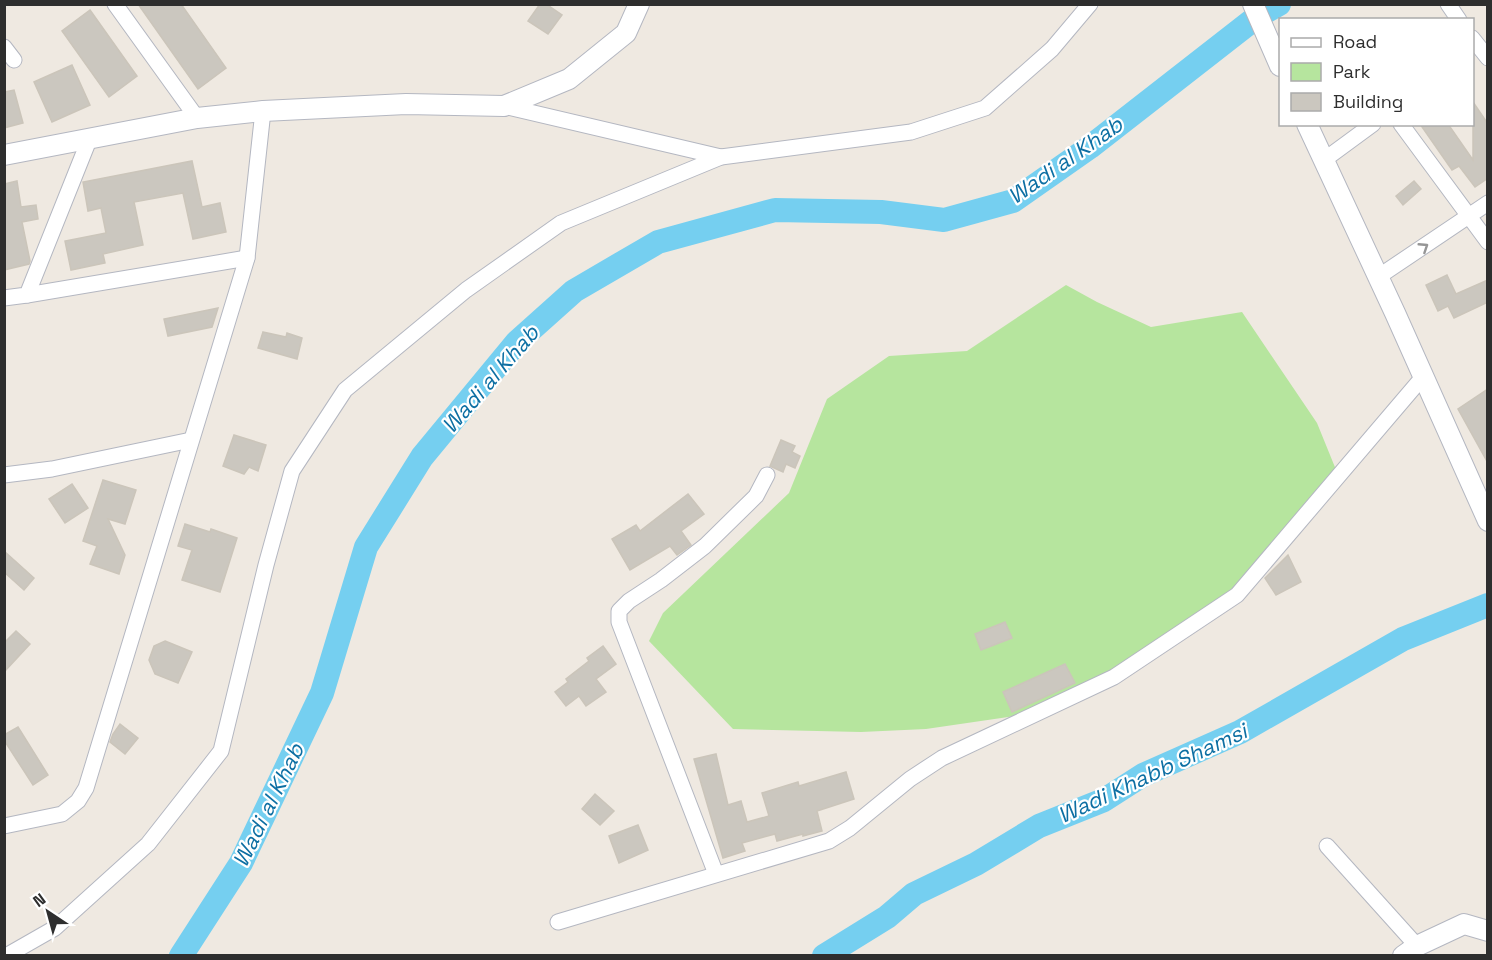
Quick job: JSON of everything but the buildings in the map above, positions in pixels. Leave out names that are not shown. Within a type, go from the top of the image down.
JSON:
[{"type":"street","points":[[115,4],[197,118]]},
{"type":"street","points":[[504,105],[569,79],[626,33],[639,4]]},
{"type":"street","points":[[6,956],[55,928],[148,844],[221,751],[266,565],[292,471],[345,390],[466,290],[561,223],[721,157],[911,132],[985,108],[1052,49],[1090,4]]},
{"type":"street","points":[[1254,4],[1279,61]]},
{"type":"street","points":[[1448,4],[1458,18]]},
{"type":"street","points":[[4,47],[14,60]]},
{"type":"street","points":[[4,155],[88,141],[197,118],[263,111],[406,104],[504,105],[721,157]]},
{"type":"street","points":[[4,826],[62,814],[78,801],[86,788],[247,258],[263,111]]},
{"type":"street","points":[[1308,126],[1488,521]]},
{"type":"street","points":[[1324,160],[1370,126]]},
{"type":"street","points":[[1402,126],[1488,242]]},
{"type":"street","points":[[27,295],[88,141]]},
{"type":"street","points":[[1378,277],[1488,203]]},
{"type":"street","points":[[4,298],[247,258]]},
{"type":"street","points":[[558,922],[829,842],[850,828],[910,779],[942,758],[1114,676],[1237,596],[1422,378]]},
{"type":"street","points":[[4,475],[52,469],[191,440]]},
{"type":"street","points":[[716,874],[619,622],[619,611],[629,601],[705,546],[756,496],[766,475]]},
{"type":"street","points":[[1327,846],[1410,951],[1464,924],[1488,931]]},
{"type":"green space","points":[[1066,285],[1151,327],[1242,312],[1317,423],[1341,482],[1236,601],[1113,682],[1015,716],[926,729],[861,732],[733,729],[649,641],[663,613],[789,493],[827,399],[889,356],[967,351]]},
{"type":"waterway","name":"Wadi al Khab","points":[[181,956],[241,863],[322,693],[366,547],[422,457],[517,342],[574,291],[658,242],[775,210],[881,212],[944,220],[1013,201],[1090,147],[1258,16],[1279,4]]},
{"type":"waterway","name":"Wadi Khabb Shamsi","points":[[824,956],[887,917],[914,894],[976,864],[1039,826],[1104,800],[1143,775],[1240,732],[1403,639],[1488,605]]}]
